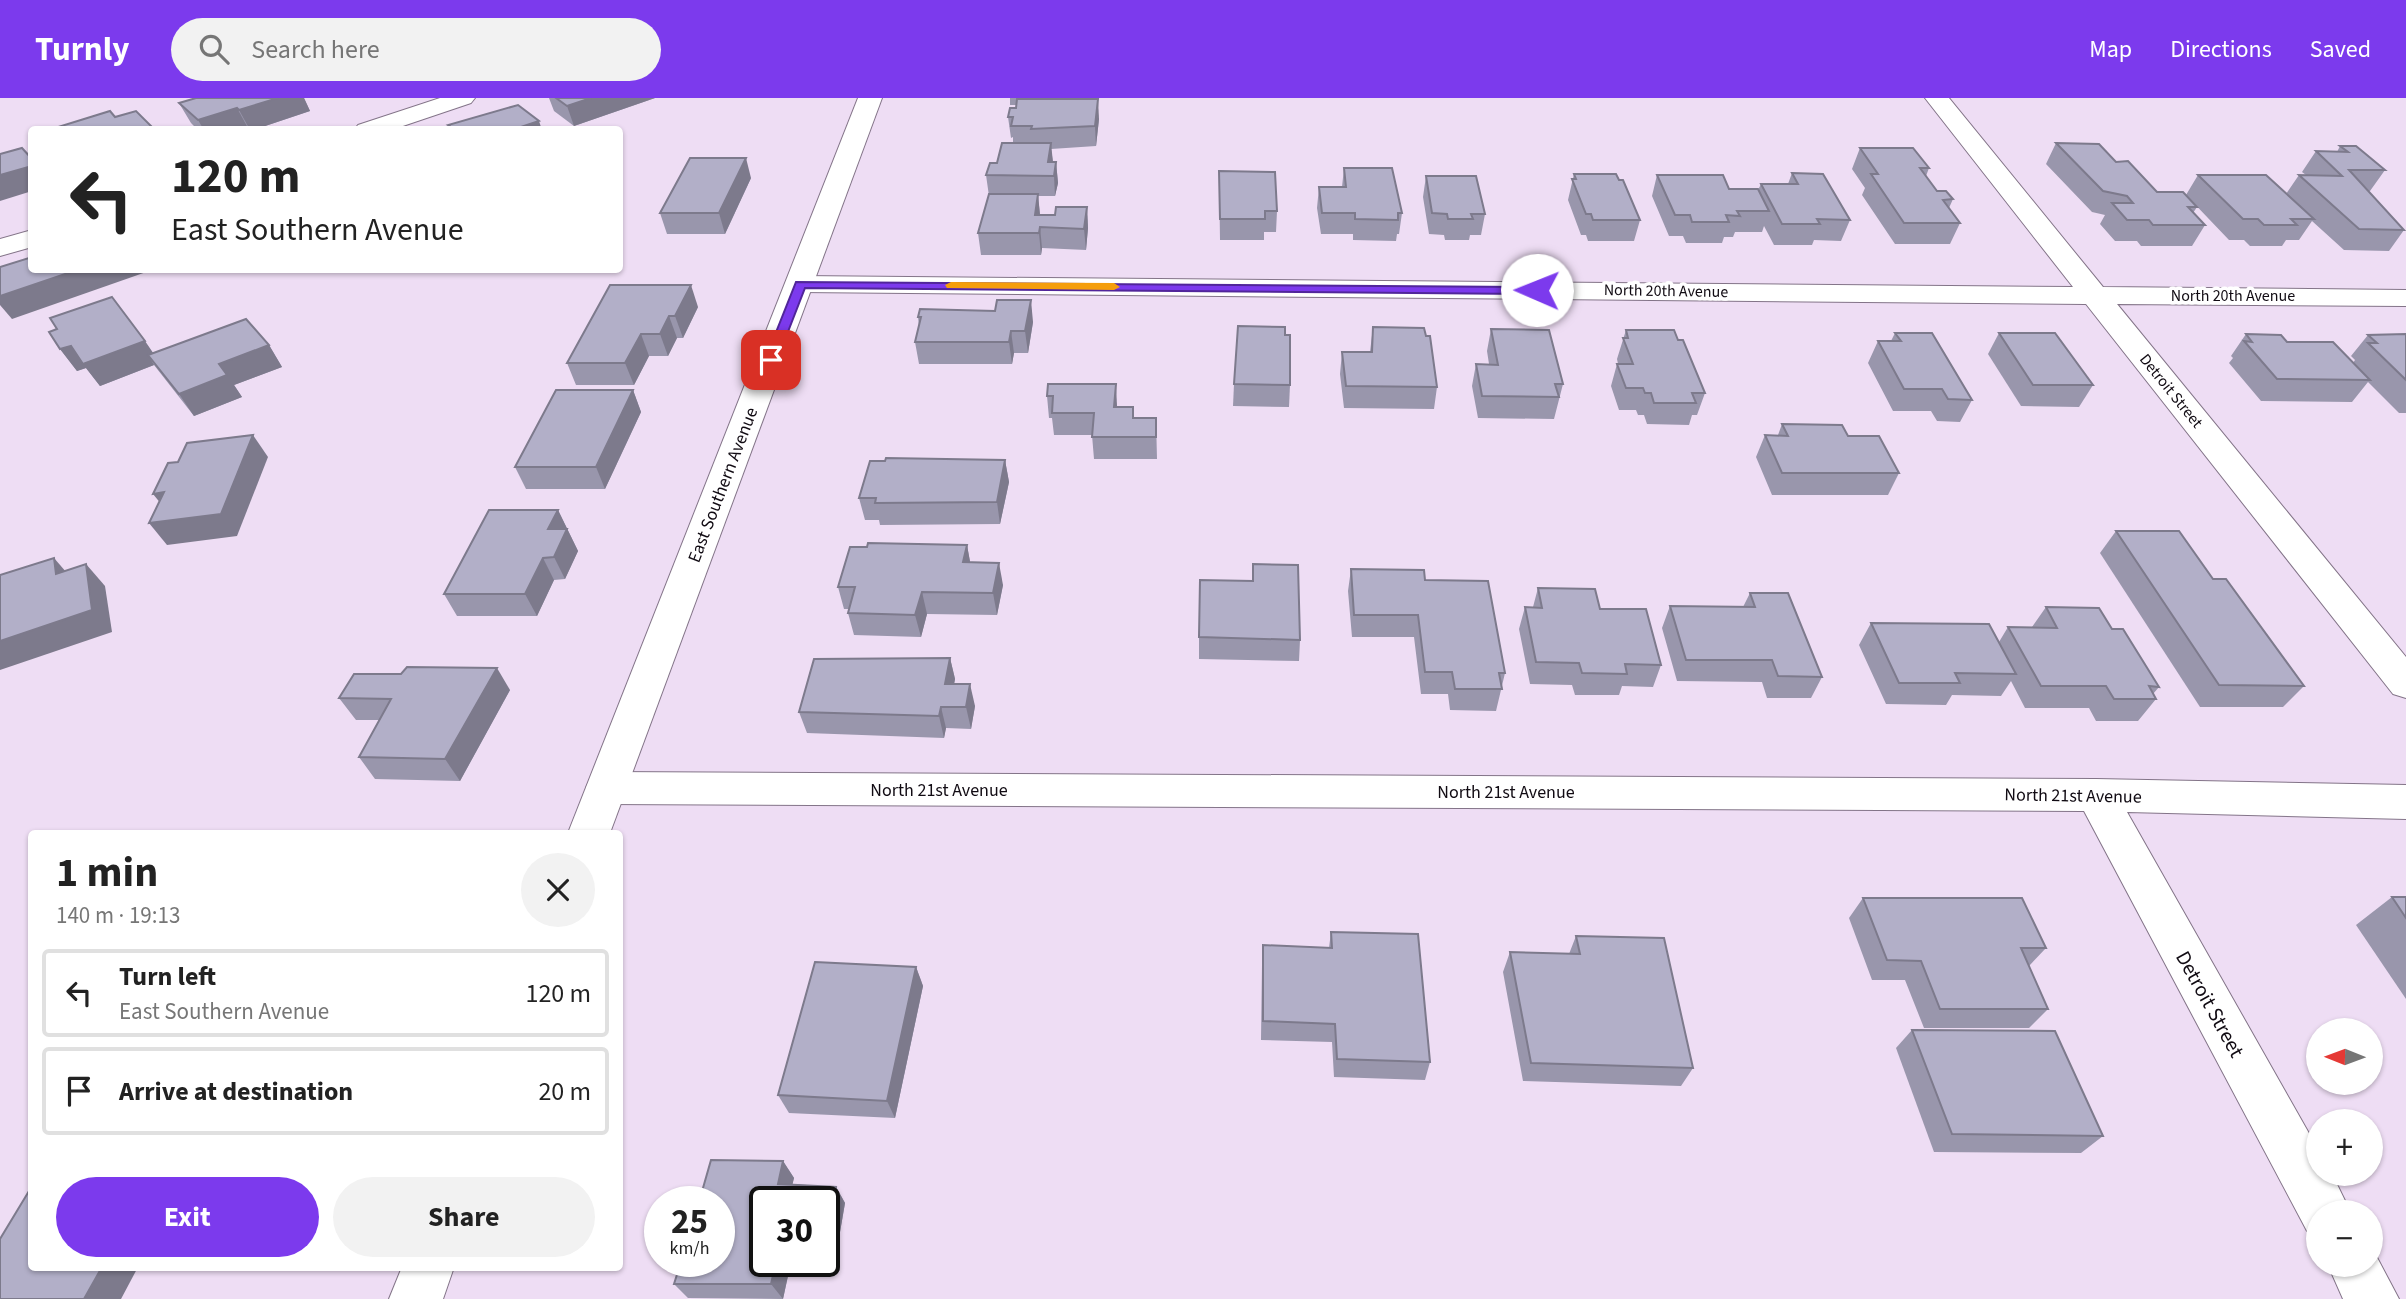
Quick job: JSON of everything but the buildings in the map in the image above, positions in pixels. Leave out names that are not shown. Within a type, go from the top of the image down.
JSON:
[{"type":"street","points":[[378,126],[463,98]]},
{"type":"street","name":"East Southern Avenue","points":[[590,830],[870,98]]},
{"type":"street","name":"Detroit Street","points":[[1937,98],[2406,684]]},
{"type":"street","points":[[0,248],[28,239]]},
{"type":"street","name":"North 20th Avenue","points":[[800,284],[2406,298]]},
{"type":"street","name":"North 21st Avenue","points":[[606,788],[2095,795],[2406,802]]},
{"type":"street","name":"Detroit Street","points":[[2095,795],[2318,1200]]},
{"type":"street","points":[[416,1299],[426,1271]]},
{"type":"street","points":[[2360,1277],[2372,1299]]},
{"type":"slow traffic","points":[[951,285],[1114,287]]},
{"type":"route","points":[[771,360],[800,284],[1537,290]]}]
